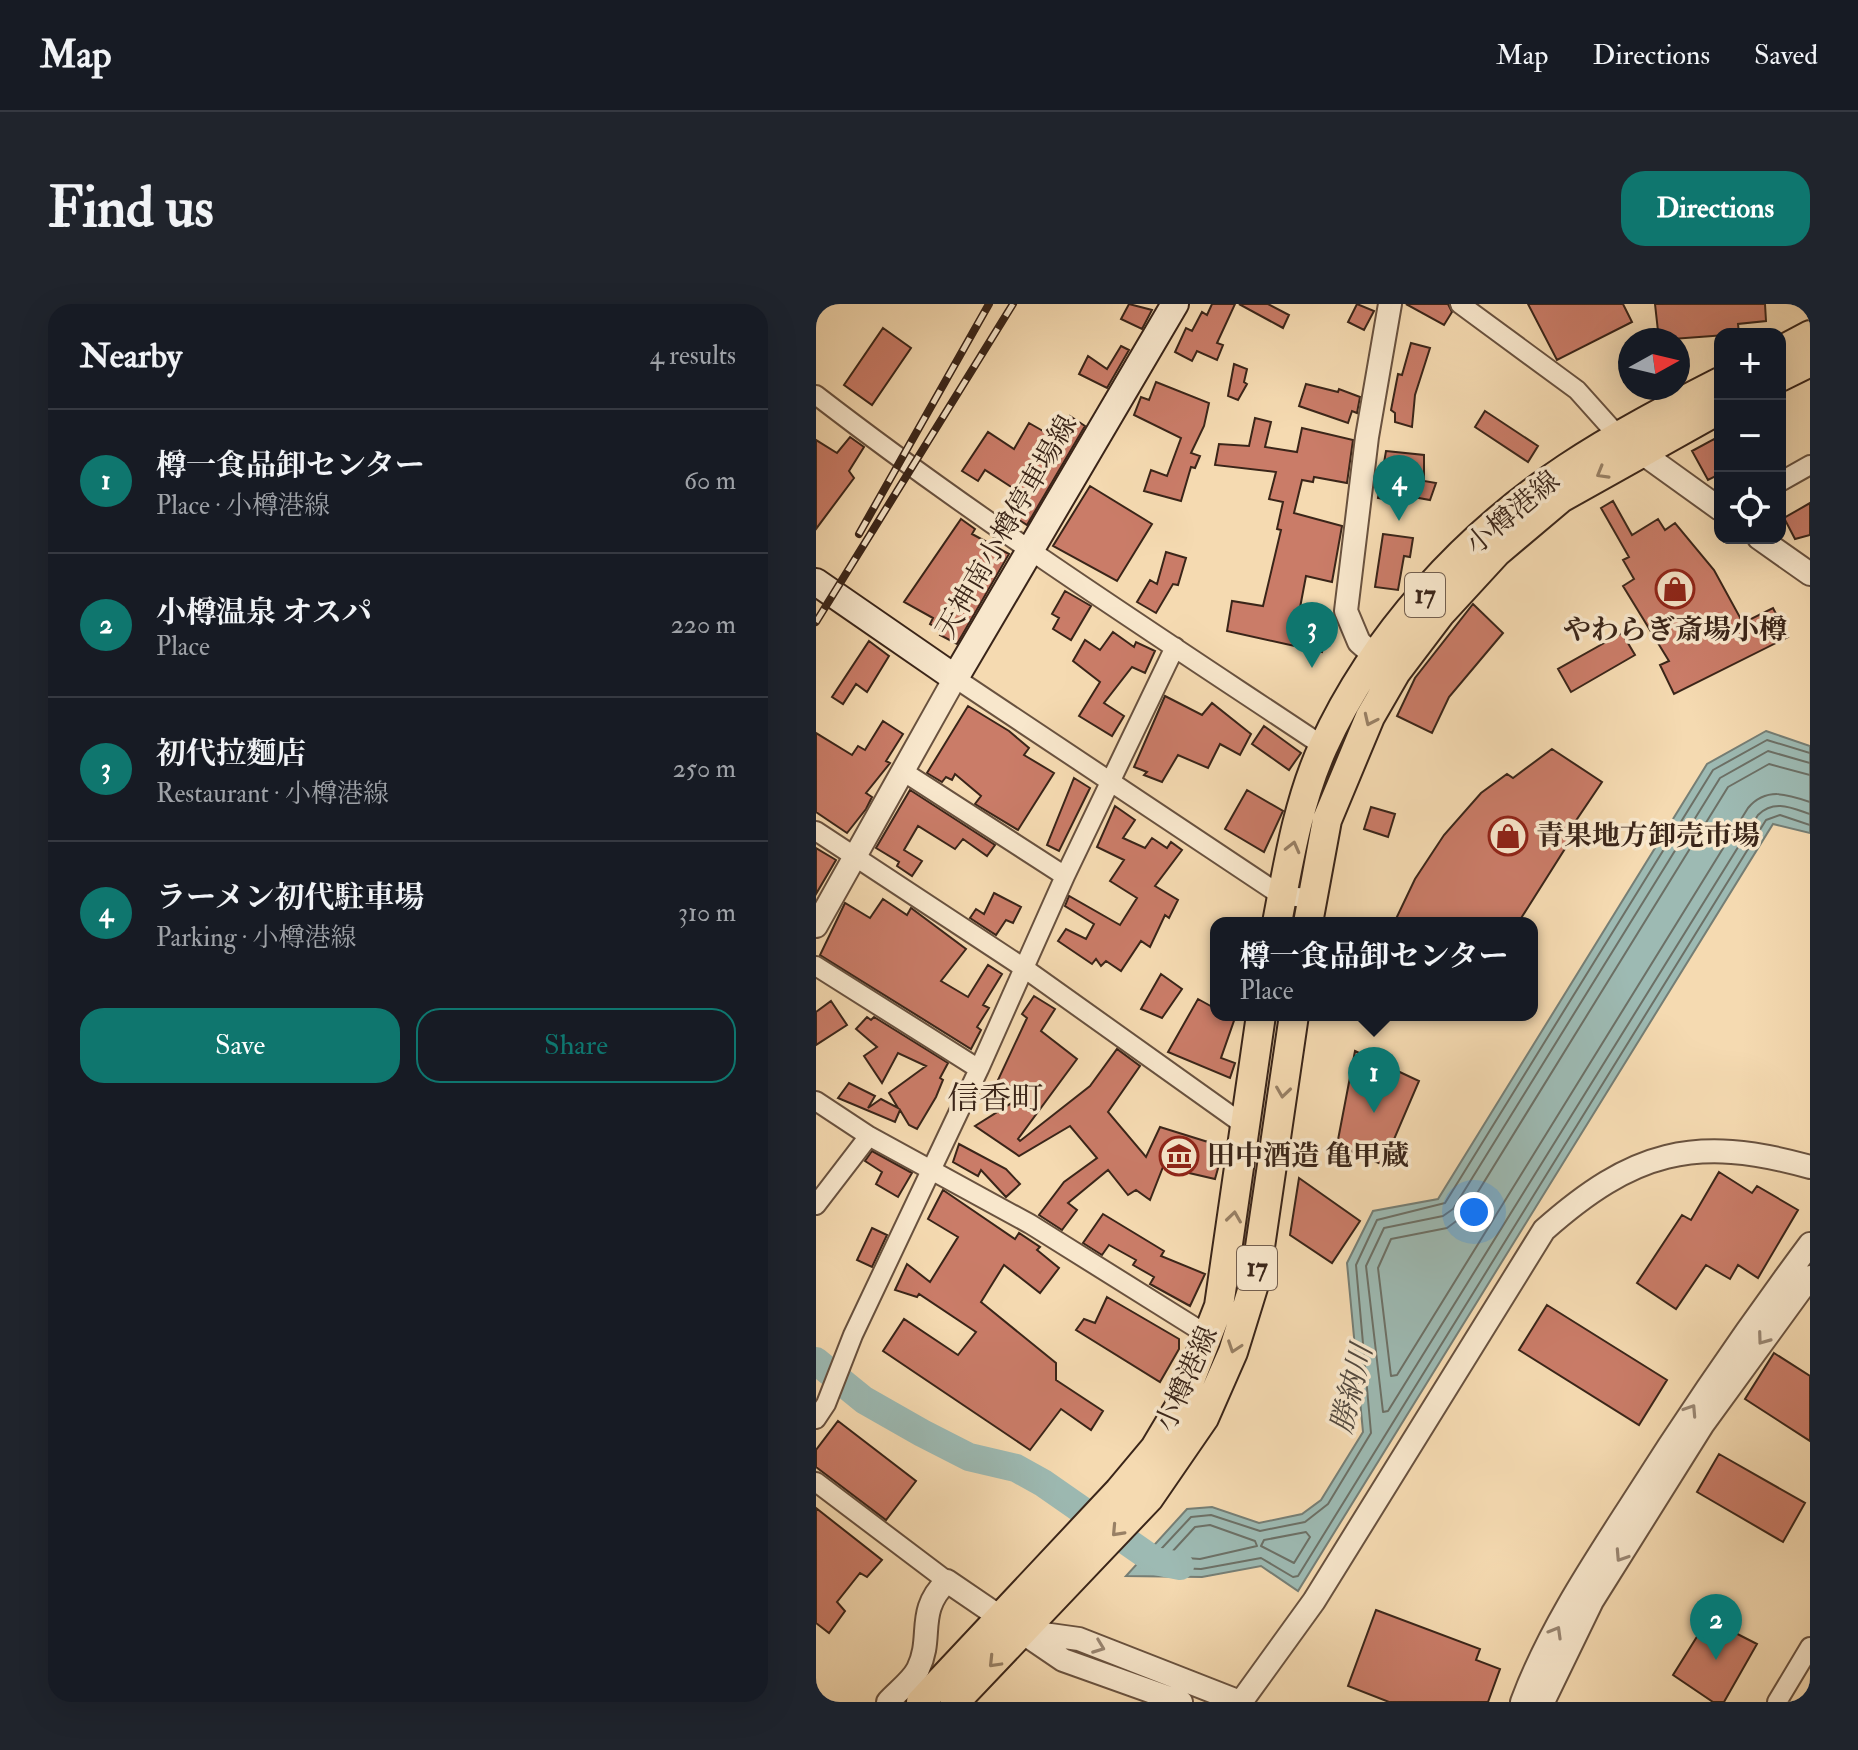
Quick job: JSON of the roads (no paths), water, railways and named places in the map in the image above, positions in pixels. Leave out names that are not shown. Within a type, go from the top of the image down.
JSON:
[{"type":"main road","name":"天神南小樽停車場線","points":[[816,582],[955,678],[1175,304]]},
{"type":"main road","points":[[1786,348],[1810,335]]},
{"type":"main road","points":[[1786,374],[1810,362]]},
{"type":"main road","name":"小樽港線","points":[[1630,445],[1714,386]]},
{"type":"main road","name":"小樽港線","points":[[1310,910],[1327,820],[1370,717],[1385,665],[1404,617],[1499,518],[1569,466],[1714,411]]},
{"type":"main road","name":"小樽港線","points":[[1279,909],[1291,851],[1323,746],[1385,665]]},
{"type":"main road","name":"小樽港線","points":[[955,1702],[1012,1626],[1057,1557],[1155,1448],[1180,1406],[1209,1336],[1227,1260],[1260,1021]]},
{"type":"main road","name":"小樽港線","points":[[921,1702],[1086,1564],[1149,1498],[1204,1418],[1233,1352],[1251,1295],[1293,1021]]},
{"type":"street","points":[[1385,665],[1359,642],[1346,611],[1367,437],[1390,304]]},
{"type":"street","points":[[1460,304],[1577,390],[1630,445],[1714,505]]},
{"type":"street","points":[[816,395],[901,461],[1030,551],[1323,746]]},
{"type":"street","points":[[1786,479],[1810,465]]},
{"type":"street","points":[[1768,544],[1810,574]]},
{"type":"street","points":[[821,1411],[853,1335],[979,1069],[1065,876],[1175,647]]},
{"type":"street","points":[[816,926],[857,858],[955,678],[1111,780],[1279,909],[1310,910]]},
{"type":"street","points":[[904,772],[1065,876]]},
{"type":"street","points":[[816,831],[1024,968],[1247,1127]]},
{"type":"street","points":[[816,966],[979,1069]]},
{"type":"street","points":[[816,1101],[869,1136],[1030,1224],[1209,1336]]},
{"type":"street","points":[[816,1205],[869,1136]]},
{"type":"street","points":[[1012,1626],[1079,1639],[1241,1702],[1314,1601],[1544,1230],[1595,1188],[1656,1159],[1681,1153],[1737,1152],[1810,1167]]},
{"type":"street","points":[[1522,1702],[1535,1669],[1600,1554],[1723,1360],[1810,1244]]},
{"type":"street","points":[[1543,1702],[1592,1601],[1703,1424],[1810,1277]]},
{"type":"street","points":[[816,1482],[947,1581],[1063,1660],[1181,1702]]},
{"type":"street","points":[[888,1702],[918,1670],[925,1619],[932,1596],[947,1581]]},
{"type":"street","points":[[1777,1702],[1810,1647]]},
{"type":"water","points":[[1766,731],[1810,746],[1810,833],[1773,824],[1298,1591],[1261,1566],[1202,1577],[1126,1576],[1187,1509],[1212,1507],[1259,1523],[1302,1514],[1321,1500],[1363,1432],[1347,1263],[1373,1211],[1438,1199],[1707,764]]},
{"type":"waterway","name":"勝納川","points":[[816,1361],[864,1400],[922,1433],[969,1457],[1016,1468],[1043,1483],[1155,1561],[1180,1566]]},
{"type":"railway","points":[[859,534],[989,304]]},
{"type":"railway","points":[[816,622],[1013,304]]},
{"type":"place","name":"ラーメン初代駐車場","points":[[1399,521]]},
{"type":"place","name":"やわらぎ斎場小樽","points":[[1675,589]]},
{"type":"place","name":"初代拉麵店","points":[[1312,668]]},
{"type":"place","name":"青果地方卸売市場","points":[[1508,836]]},
{"type":"place","name":"樽一食品卸センター","points":[[1374,1113]]},
{"type":"place","name":"田中酒造 亀甲蔵","points":[[1179,1156]]},
{"type":"place","name":"小樽温泉 オスパ","points":[[1716,1660]]},
{"type":"district","name":"信香町","points":[[995,1099]]}]
